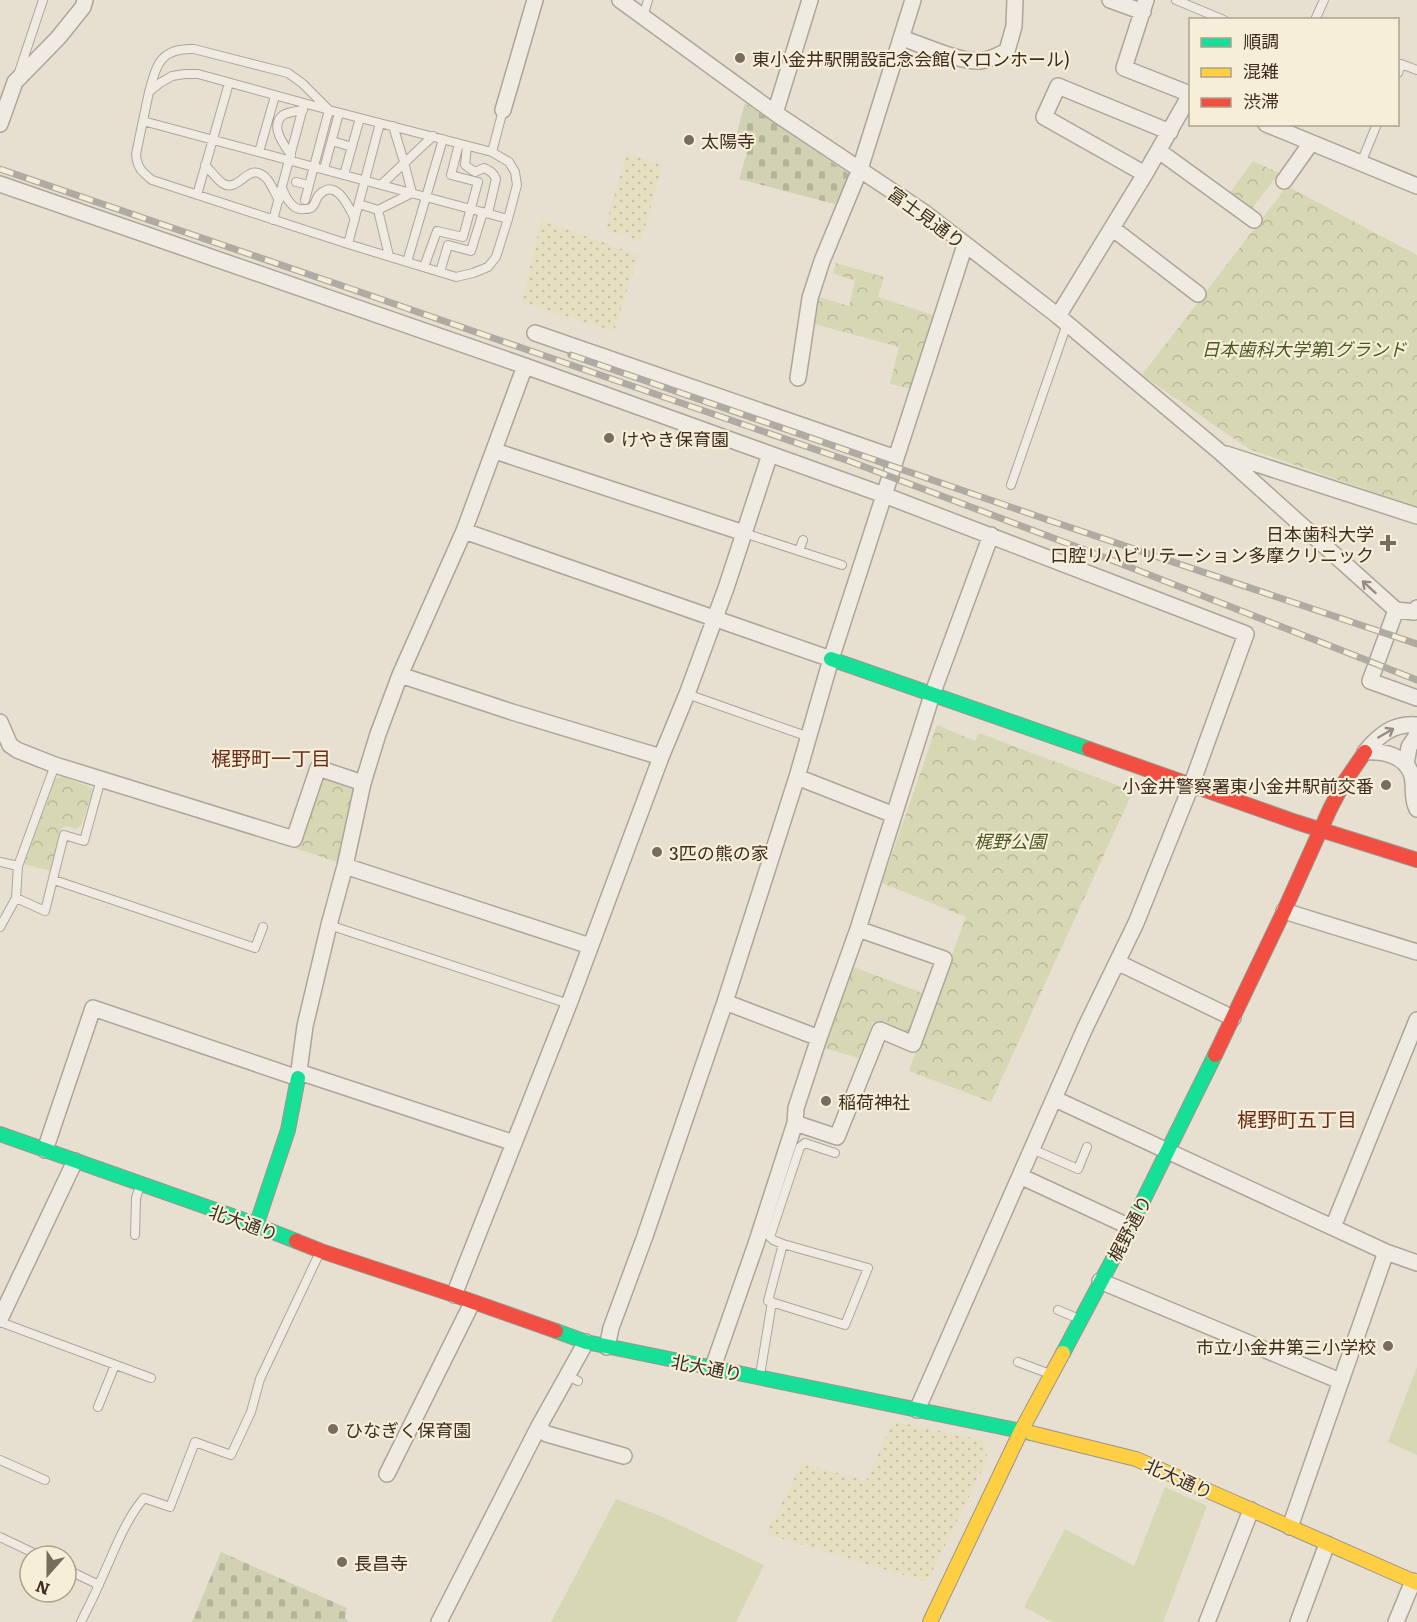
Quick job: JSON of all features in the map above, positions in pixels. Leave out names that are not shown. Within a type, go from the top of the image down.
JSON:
[{"type":"street","points":[[0,123],[15,82],[58,38],[83,7],[85,0]]},
{"type":"street","points":[[503,110],[535,0]]},
{"type":"street","name":"富士見通り","points":[[620,0],[775,113],[925,213],[1063,320],[1220,452],[1396,610]]},
{"type":"street","points":[[775,113],[810,0]]},
{"type":"street","points":[[798,378],[810,298],[822,261],[860,169],[913,0]]},
{"type":"street","points":[[902,38],[958,57],[979,61],[992,59],[1007,51],[1014,26],[1015,0]]},
{"type":"street","points":[[1110,0],[1144,6],[1124,68],[1189,94]]},
{"type":"street","points":[[1145,174],[1044,117],[1058,86],[1170,132]]},
{"type":"street","points":[[1063,320],[1112,228],[1189,99]]},
{"type":"street","points":[[1269,126],[1417,186]]},
{"type":"street","points":[[1284,180],[1311,143]]},
{"type":"street","points":[[1159,151],[1254,220]]},
{"type":"street","points":[[0,184],[525,366],[884,495],[1245,634],[1191,786],[1136,923],[1085,1028],[917,1410]]},
{"type":"street","points":[[1112,228],[1198,294]]},
{"type":"street","points":[[616,1351],[611,1328],[649,1225],[725,1002],[797,777],[831,660],[965,245]]},
{"type":"street","points":[[535,333],[896,458]]},
{"type":"street","points":[[255,1226],[288,1130],[299,1075],[305,1026],[363,783],[378,734],[400,675],[464,531],[525,366]]},
{"type":"street","points":[[495,451],[744,533]]},
{"type":"street","points":[[1220,452],[1417,516]]},
{"type":"street","points":[[454,1295],[569,1004],[661,757],[687,694],[770,454]]},
{"type":"street","points":[[464,531],[1191,786],[1417,860]]},
{"type":"street","points":[[713,1367],[756,1244],[795,1123],[796,1108],[858,928],[932,695],[991,535]]},
{"type":"street","points":[[1417,608],[1414,612],[1396,610],[1370,681],[1417,698]]},
{"type":"street","points":[[400,675],[661,757]]},
{"type":"street","points":[[0,722],[10,745],[17,750],[55,765],[294,839],[318,768],[363,783]]},
{"type":"street","points":[[1365,752],[1384,732],[1409,724],[1417,725]]},
{"type":"street","points":[[1406,765],[1409,747],[1417,735]]},
{"type":"street","points":[[1365,752],[1389,753],[1406,765],[1415,785],[1413,797],[1417,809]]},
{"type":"street","name":"梶野通り","points":[[930,1622],[1022,1431],[1168,1152],[1343,784],[1365,752]]},
{"type":"street","points":[[797,777],[894,815]]},
{"type":"street","points":[[345,866],[591,946]]},
{"type":"street","points":[[1284,911],[1417,952]]},
{"type":"street","points":[[795,1123],[837,1137],[880,1030],[913,1044],[945,959],[858,928]]},
{"type":"street","points":[[1118,962],[1233,1018]]},
{"type":"street","points":[[725,1002],[819,1038]]},
{"type":"street","points":[[45,1150],[93,1008],[514,1143]]},
{"type":"street","points":[[1333,1227],[1417,1020]]},
{"type":"street","points":[[1055,1099],[1386,1252],[1417,1263]]},
{"type":"street","name":"北大通り","points":[[0,1134],[238,1218],[321,1251],[616,1351],[713,1367],[1022,1431],[1136,1459],[1415,1582]]},
{"type":"street","points":[[0,1320],[75,1161]]},
{"type":"street","points":[[1020,1176],[1130,1227]]},
{"type":"street","points":[[1290,1527],[1386,1252]]},
{"type":"street","points":[[1100,1281],[1340,1381]]},
{"type":"street","points":[[387,1474],[472,1303]]},
{"type":"street","points":[[439,1622],[538,1428],[572,1378],[586,1342]]},
{"type":"street","points":[[538,1428],[547,1434],[624,1455]]},
{"type":"street","points":[[1207,1622],[1251,1510]]},
{"type":"street","points":[[1298,1622],[1327,1544]]},
{"type":"street","points":[[1396,1622],[1415,1582]]},
{"type":"lane","points":[[15,82],[44,0]]},
{"type":"lane","points":[[643,18],[648,0]]},
{"type":"lane","points":[[1176,0],[1219,18]]},
{"type":"lane","points":[[1316,18],[1323,0]]},
{"type":"lane","points":[[150,92],[172,76],[198,74],[275,96],[304,107],[329,110],[492,152],[509,162],[515,172],[517,185],[496,257],[488,267],[456,277],[152,180],[136,163],[136,154],[156,65],[163,58],[180,49],[194,50],[288,73],[302,82],[329,110]]},
{"type":"lane","points":[[1399,70],[1401,64],[1417,70]]},
{"type":"lane","points":[[197,195],[229,83]]},
{"type":"lane","points":[[259,152],[275,96]]},
{"type":"lane","points":[[290,158],[277,129],[278,122],[284,115],[304,107]]},
{"type":"lane","points":[[273,220],[304,107]]},
{"type":"lane","points":[[305,200],[329,110]]},
{"type":"lane","points":[[492,152],[503,110]]},
{"type":"lane","points":[[324,169],[339,113]]},
{"type":"lane","points":[[344,175],[360,118]]},
{"type":"lane","points":[[143,121],[290,158],[313,167],[508,219]]},
{"type":"lane","points":[[348,244],[380,123]]},
{"type":"lane","points":[[393,126],[412,193]]},
{"type":"lane","points":[[1361,163],[1376,126]]},
{"type":"lane","points":[[381,185],[433,136]]},
{"type":"lane","points":[[407,262],[443,139]]},
{"type":"lane","points":[[332,141],[352,147]]},
{"type":"lane","points":[[424,267],[437,231],[463,237],[472,209],[478,182],[451,175],[463,145]]},
{"type":"lane","points":[[440,272],[448,245],[471,251],[496,179],[490,170],[484,168],[474,172],[465,165],[463,145]]},
{"type":"lane","points":[[205,165],[222,183],[232,186],[245,176],[252,173],[260,174],[268,180],[279,200]]},
{"type":"lane","points":[[296,182],[309,185]]},
{"type":"lane","points":[[282,187],[293,206],[300,210],[314,206],[321,192],[328,189],[336,191],[345,198],[355,219]]},
{"type":"lane","points":[[359,204],[378,210],[412,193]]},
{"type":"lane","points":[[378,210],[389,256]]},
{"type":"lane","points":[[1011,485],[1063,320]]},
{"type":"lane","points":[[744,533],[842,566]]},
{"type":"lane","points":[[799,551],[802,540]]},
{"type":"lane","points":[[687,694],[809,737]]},
{"type":"lane","points":[[0,927],[16,898],[18,866],[55,765]]},
{"type":"lane","points":[[16,898],[45,911],[64,835],[84,841],[101,779]]},
{"type":"lane","points":[[0,862],[18,866]]},
{"type":"lane","points":[[54,880],[255,948],[263,927]]},
{"type":"lane","points":[[329,925],[569,1004]]},
{"type":"lane","points":[[783,1244],[768,1301],[845,1325],[868,1268],[783,1244],[770,1237],[800,1147],[805,1143],[835,1153]]},
{"type":"lane","points":[[1032,1149],[1078,1169],[1087,1147]]},
{"type":"lane","points":[[135,1235],[136,1198],[141,1185]]},
{"type":"lane","points":[[81,1622],[134,1509],[144,1498],[171,1507],[195,1442],[231,1455],[251,1412],[260,1379],[321,1251]]},
{"type":"lane","points":[[759,1377],[772,1302]]},
{"type":"lane","points":[[1058,1310],[1080,1320]]},
{"type":"lane","points":[[0,1320],[151,1378]]},
{"type":"lane","points":[[1018,1362],[1051,1375]]},
{"type":"lane","points":[[98,1407],[115,1365]]},
{"type":"lane","points":[[0,1460],[45,1480]]},
{"type":"lane","points":[[0,1537],[18,1546]]},
{"type":"lane","points":[[78,1575],[99,1585]]},
{"type":"shaded area","points":[[627,154],[663,165],[641,241],[604,230]]},
{"type":"shaded area","points":[[541,220],[638,255],[614,331],[522,303]]},
{"type":"shaded area","points":[[893,1421],[982,1440],[988,1458],[927,1582],[766,1534],[802,1463],[866,1481]]},
{"type":"green space","points":[[745,103],[849,174],[838,205],[739,179],[748,149],[734,144]]},
{"type":"green space","points":[[1253,161],[1279,173],[1250,211],[1228,195]]},
{"type":"green space","name":"日本歯科大学第1グランド","points":[[1287,186],[1417,255],[1417,507],[1249,449],[1142,375]]},
{"type":"green space","points":[[836,263],[884,277],[878,297],[936,316],[912,389],[890,384],[899,347],[811,323],[819,297],[849,306],[855,281],[833,273]]},
{"type":"green space","name":"梶野公園","points":[[937,725],[975,741],[979,733],[1133,791],[991,1102],[909,1071],[966,917],[882,883]]},
{"type":"green space","points":[[62,776],[92,788],[81,826],[75,829],[66,826],[62,828],[50,871],[24,864],[55,779]]},
{"type":"green space","points":[[322,778],[356,791],[337,862],[295,848]]},
{"type":"green space","points":[[851,966],[925,994],[909,1036],[873,1022],[859,1058],[824,1048]]},
{"type":"green space","points":[[1417,1367],[1417,1455],[1388,1442]]},
{"type":"green space","points":[[1165,1487],[1207,1506],[1163,1622],[1052,1622],[1024,1607],[1065,1529],[1134,1566]]},
{"type":"green space","points":[[616,1499],[663,1517],[764,1565],[736,1622],[551,1622]]},
{"type":"green space","points":[[221,1552],[347,1608],[345,1618],[349,1622],[192,1622]]},
{"type":"railway","points":[[0,169],[849,461],[1114,561],[1417,680]]},
{"type":"railway","points":[[571,355],[1051,521],[1417,644]]},
{"type":"traffic: fast","points":[[831,659],[1089,749]]},
{"type":"traffic: fast","points":[[1063,1353],[1130,1227],[1215,1055]]},
{"type":"traffic: fast","points":[[256,1226],[288,1130],[298,1078]]},
{"type":"traffic: fast","points":[[0,1134],[238,1218],[296,1241]]},
{"type":"traffic: fast","points":[[556,1331],[586,1342],[1031,1433]]},
{"type":"traffic: slow","points":[[930,1622],[1021,1431],[1063,1353]]},
{"type":"traffic: slow","points":[[1031,1433],[1136,1459],[1417,1583]]},
{"type":"traffic: jam","points":[[1089,749],[1296,822],[1417,860]]},
{"type":"traffic: jam","points":[[1215,1055],[1330,809],[1343,784],[1365,752]]},
{"type":"traffic: jam","points":[[296,1241],[556,1331]]},
{"type":"place","name":"東小金井駅開設記念会館(マロンホール)","points":[[740,58]]},
{"type":"place","name":"太陽寺","points":[[689,140]]},
{"type":"place","name":"けやき保育園","points":[[609,438]]},
{"type":"place","name":"日本歯科大学 口腔リハビリテーション多摩クリニック","points":[[1388,543]]},
{"type":"place","name":"小金井警察署東小金井駅前交番","points":[[1386,785]]},
{"type":"place","name":"3匹の熊の家","points":[[657,852]]},
{"type":"place","name":"稲荷神社","points":[[826,1101]]},
{"type":"place","name":"市立小金井第三小学校","points":[[1388,1346]]},
{"type":"place","name":"ひなぎく保育園","points":[[333,1429]]},
{"type":"place","name":"長昌寺","points":[[342,1562]]},
{"type":"district","name":"梶野町一丁目","points":[[271,757]]},
{"type":"district","name":"梶野町五丁目","points":[[1297,1118]]}]
